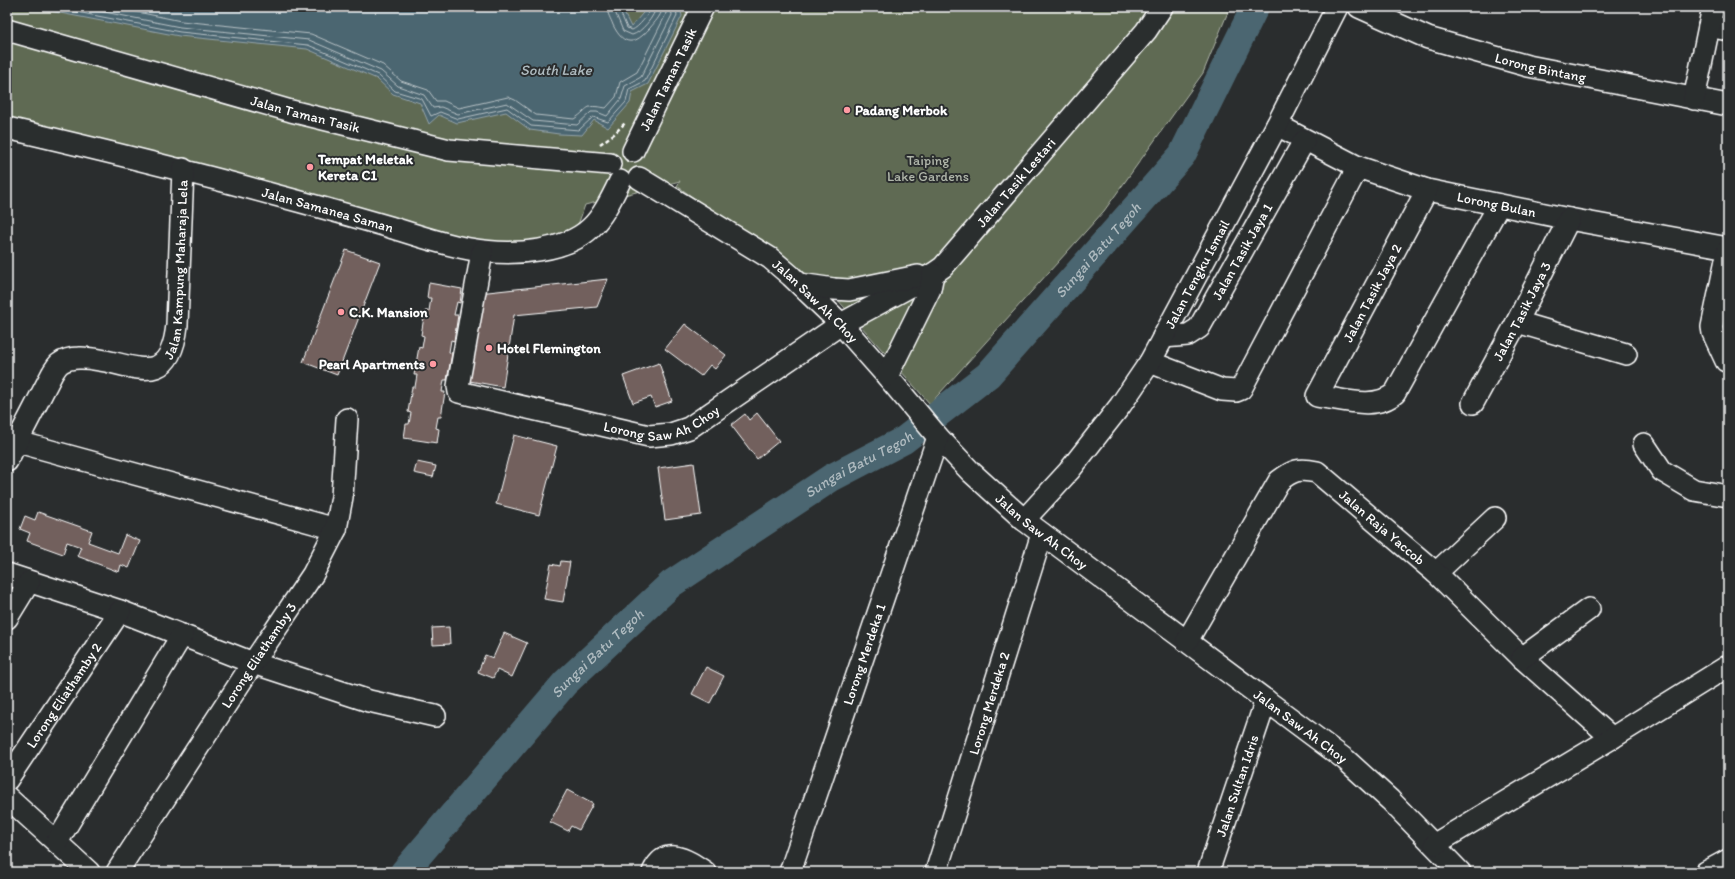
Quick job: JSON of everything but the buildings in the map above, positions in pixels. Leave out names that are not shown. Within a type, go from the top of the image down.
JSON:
[{"type":"street","name":"Jalan Taman Tasik","points":[[634,151],[703,7]]},
{"type":"street","name":"Jalan Tasik Lestari","points":[[841,324],[933,274],[952,258],[1146,31],[1162,7]]},
{"type":"street","name":"Jalan Tengku Ismail","points":[[1024,520],[1078,459],[1120,406],[1150,362],[1277,125],[1337,7]]},
{"type":"street","name":"Lorong Bintang","points":[[1359,7],[1428,38],[1514,62],[1728,105]]},
{"type":"street","points":[[1694,99],[1717,21]]},
{"type":"street","name":"Jalan Taman Tasik","points":[[7,30],[291,111],[449,150],[623,174]]},
{"type":"street","name":"Lorong Bulan","points":[[1277,125],[1304,141],[1358,167],[1427,190],[1728,249]]},
{"type":"street","name":"Jalan Samanea Saman","points":[[7,128],[183,169],[454,247],[482,252],[510,253],[540,250],[568,242],[591,229],[605,213],[623,174],[643,168],[641,158],[634,151]]},
{"type":"street","name":"Jalan Tasik Jaya 1","points":[[1163,337],[1188,335],[1199,328],[1304,141]]},
{"type":"street","points":[[1150,362],[1222,390],[1236,391],[1241,389],[1358,167]]},
{"type":"street","name":"Jalan Kampung Maharaja Lela","points":[[12,440],[59,364],[71,358],[89,358],[144,370],[156,368],[165,362],[171,352],[177,325],[183,169]]},
{"type":"street","name":"Jalan Saw Ah Choy","points":[[623,174],[770,258],[800,284],[841,324],[935,433],[971,472],[1024,520],[1346,760],[1435,844],[1460,872]]},
{"type":"street","name":"Jalan Tasik Jaya 2","points":[[1427,190],[1317,396],[1370,403],[1388,399],[1395,393],[1499,205]]},
{"type":"street","name":"Jalan Tasik Jaya 3","points":[[1473,403],[1517,322],[1569,219]]},
{"type":"street","points":[[1726,361],[1712,333],[1712,327],[1728,249]]},
{"type":"street","name":"Lorong Saw Ah Choy","points":[[482,252],[458,386],[459,392],[649,436],[671,434],[689,428],[704,420],[841,324]]},
{"type":"street","points":[[800,284],[849,290],[892,280],[933,274],[930,289],[887,376]]},
{"type":"street","points":[[1517,322],[1626,354]]},
{"type":"street","name":"Lorong Eliathamby 3","points":[[117,872],[253,663],[313,574],[336,529],[342,497],[347,419]]},
{"type":"street","name":"Lorong Merdeka 1","points":[[790,872],[935,433]]},
{"type":"street","points":[[7,460],[12,440],[336,529]]},
{"type":"street","points":[[1644,444],[1662,471],[1694,490],[1728,496]]},
{"type":"street","name":"Jalan Raja Yaccob","points":[[1187,641],[1279,481],[1289,473],[1303,469],[1317,472],[1436,573],[1522,658],[1612,738]]},
{"type":"street","points":[[1436,573],[1495,518]]},
{"type":"street","name":"Lorong Merdeka 2","points":[[936,872],[1042,534]]},
{"type":"street","points":[[7,574],[120,611],[253,663],[368,701],[435,716]]},
{"type":"street","points":[[7,618],[29,582]]},
{"type":"street","points":[[1522,658],[1589,609]]},
{"type":"street","name":"Lorong Eliathamby 2","points":[[7,780],[120,611]]},
{"type":"street","points":[[57,842],[182,635]]},
{"type":"street","points":[[1435,844],[1612,738],[1728,666]]},
{"type":"street","name":"Jalan Sultan Idris","points":[[1208,872],[1266,700]]},
{"type":"street","points":[[7,797],[89,872]]},
{"type":"street","points":[[653,872],[656,865],[665,858],[676,857],[686,860],[705,872]]},
{"type":"street","points":[[1706,872],[1727,864]]},
{"type":"path","points":[[594,145],[600,144],[614,134],[628,118]]},
{"type":"green space","name":"Taiping Lake Gardens","points":[[7,7],[1230,7],[1203,73],[1104,211],[930,404],[836,298],[677,186],[680,181],[585,205],[579,222],[568,234],[489,249],[7,124]]},
{"type":"water","name":"South Lake","points":[[29,7],[621,7],[631,27],[648,7],[680,7],[682,16],[648,84],[632,92],[630,103],[608,128],[594,120],[582,135],[559,134],[530,130],[506,112],[457,123],[439,115],[429,124],[420,103],[393,94],[377,79],[307,49],[179,36]]},
{"type":"waterway","name":"Sungai Batu Tegoh","points":[[404,872],[565,683],[671,584],[831,478],[904,440],[988,375],[1182,155],[1255,7]]},
{"type":"place","name":"Padang Merbok","points":[[847,110]]},
{"type":"place","name":"Tempat Meletak Kereta C1","points":[[310,167]]},
{"type":"place","name":"C.K. Mansion","points":[[341,312]]},
{"type":"place","name":"Hotel Flemington","points":[[489,348]]},
{"type":"place","name":"Pearl Apartments","points":[[433,364]]}]
